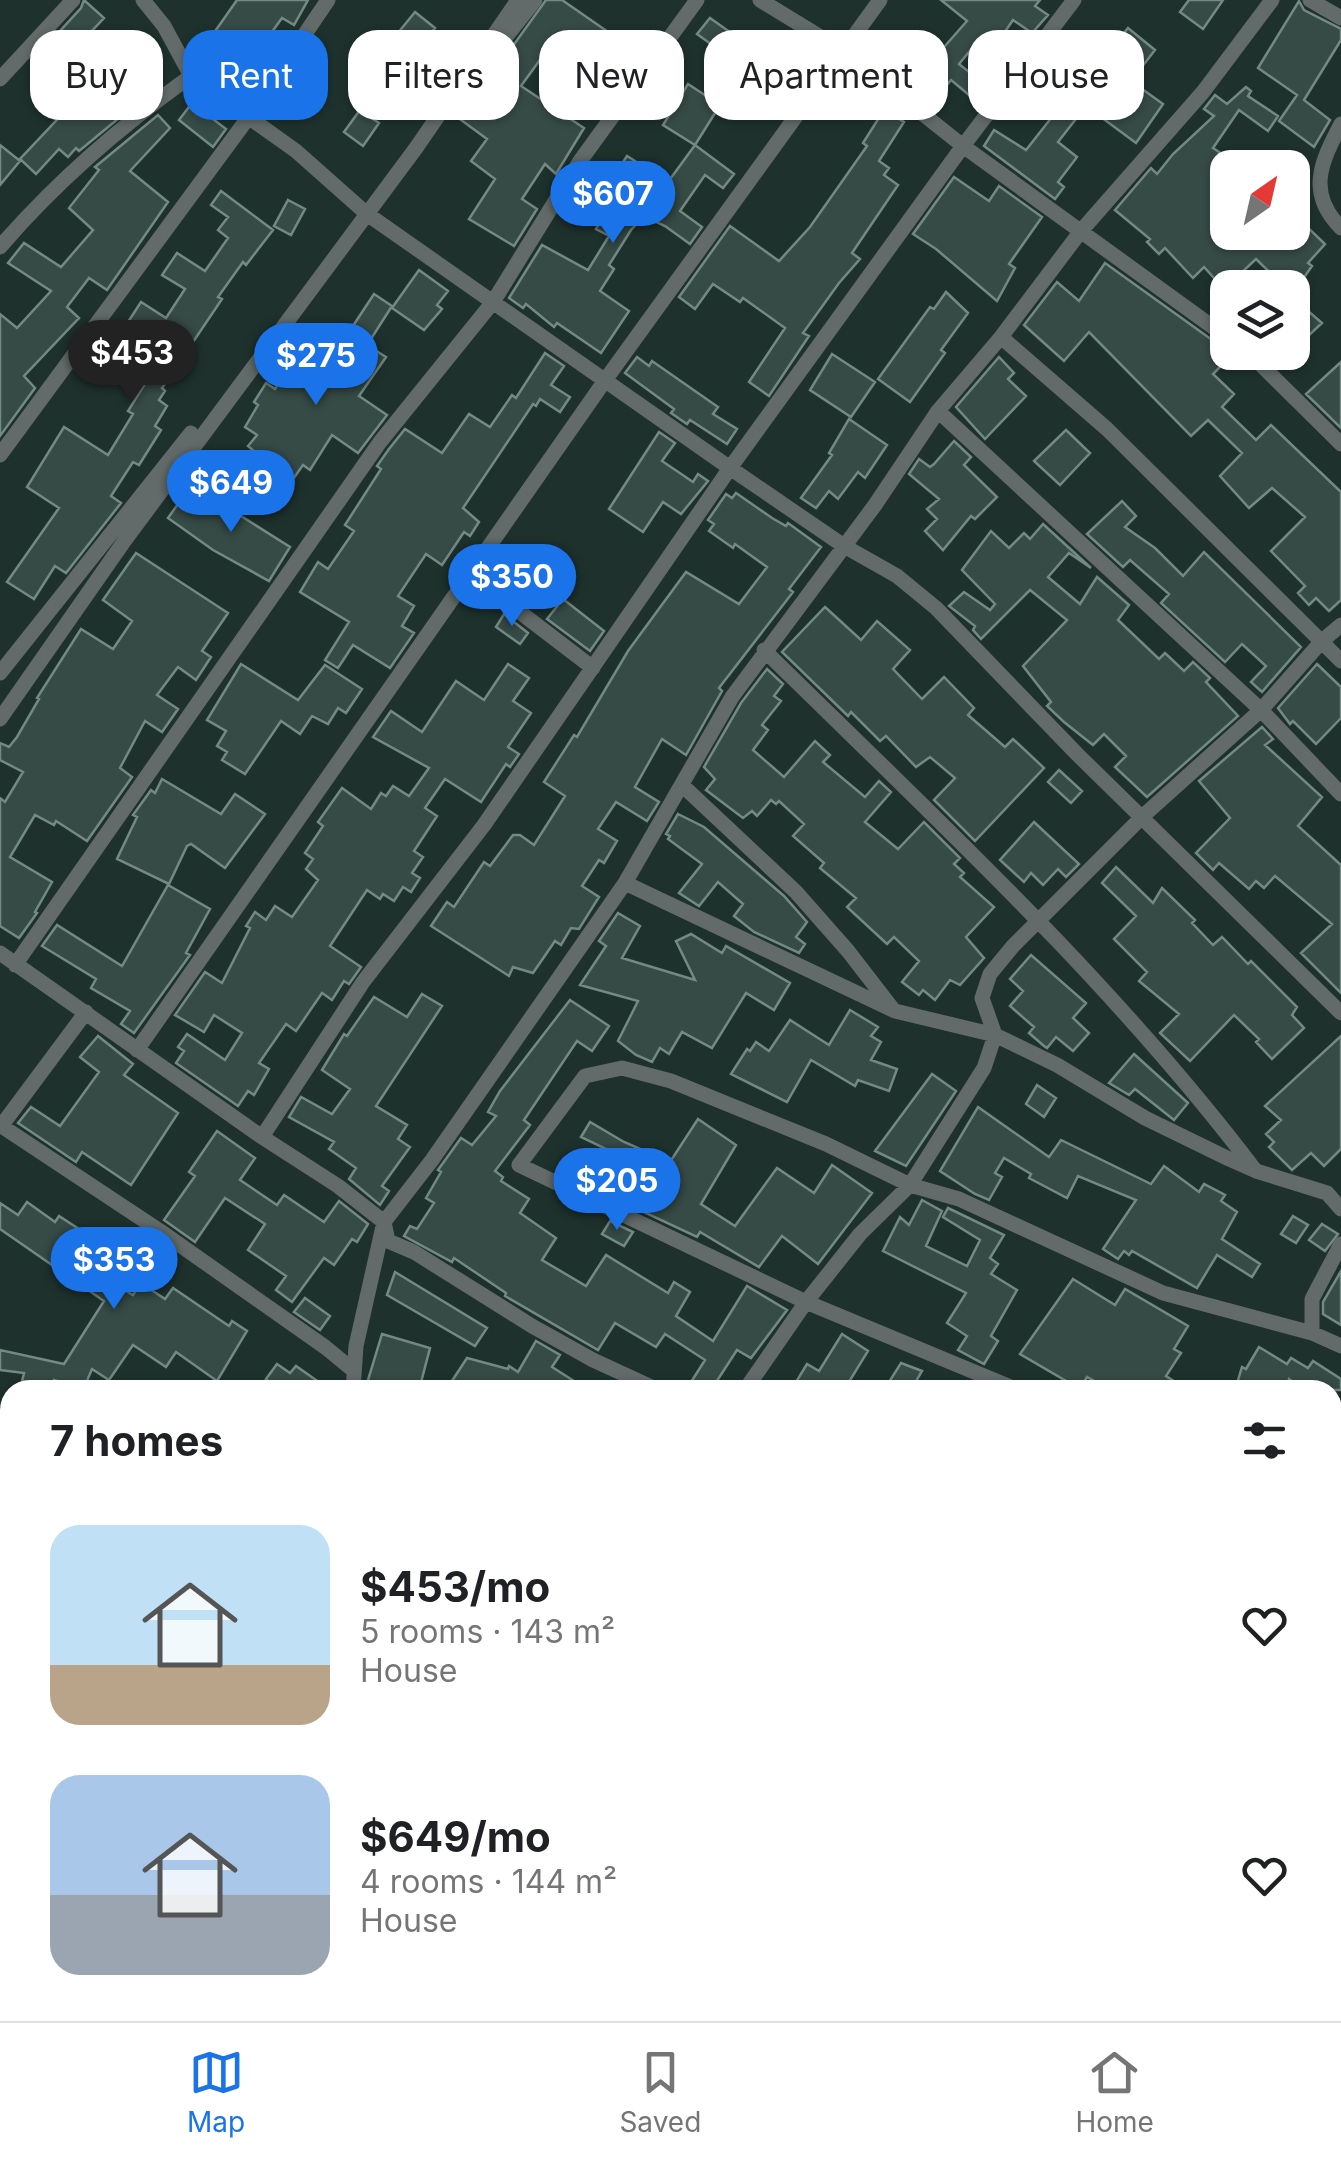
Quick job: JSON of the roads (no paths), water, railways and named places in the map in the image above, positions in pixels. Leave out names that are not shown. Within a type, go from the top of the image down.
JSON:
[{"type":"street","points":[[0,79],[73,0]]},
{"type":"street","points":[[143,0],[164,26],[183,61]]},
{"type":"street","points":[[308,30],[328,0]]},
{"type":"street","points":[[0,719],[124,540],[367,214],[518,0]]},
{"type":"street","points":[[0,672],[535,0]]},
{"type":"street","points":[[15,965],[380,442],[493,302],[580,161],[697,0]]},
{"type":"street","points":[[760,0],[808,30]]},
{"type":"street","points":[[859,30],[880,0]]},
{"type":"street","points":[[262,1137],[364,982],[484,824],[730,468],[1074,0]]},
{"type":"street","points":[[353,1380],[384,1222],[432,1160],[625,883],[732,696],[938,412],[1081,231],[1204,92],[1272,0]]},
{"type":"street","points":[[1310,0],[1341,18]]},
{"type":"street","points":[[0,247],[66,178],[144,109],[183,82]]},
{"type":"street","points":[[0,455],[247,120]]},
{"type":"street","points":[[251,120],[296,151],[367,214],[844,546],[897,576],[936,608],[1077,754],[1341,1014]]},
{"type":"street","points":[[137,1050],[606,379],[795,120]]},
{"type":"street","points":[[930,120],[1210,325]]},
{"type":"street","points":[[1341,124],[1319,166],[1324,211],[1341,228]]},
{"type":"street","points":[[1001,337],[1107,429],[1341,661]]},
{"type":"street","points":[[1266,370],[1341,444]]},
{"type":"street","points":[[938,412],[1262,710],[1341,794]]},
{"type":"street","points":[[470,574],[593,668]]},
{"type":"street","points":[[752,1380],[860,1234],[910,1184],[984,1068],[995,1034],[982,998],[990,974],[1143,816],[1262,710],[1322,640],[1341,626]]},
{"type":"street","points":[[764,650],[1040,921],[1208,1109],[1256,1171]]},
{"type":"street","points":[[683,786],[796,892],[895,1011]]},
{"type":"street","points":[[625,883],[895,1011],[995,1034],[1058,1065],[1146,1118],[1256,1171],[1327,1193],[1341,1209]]},
{"type":"street","points":[[0,953],[338,1186],[384,1222],[388,1241],[414,1252],[578,1352],[637,1380]]},
{"type":"street","points":[[86,1012],[1,1125],[160,1231],[353,1370]]},
{"type":"street","points":[[994,1380],[806,1302],[519,1165],[584,1076],[622,1068],[671,1081],[826,1144],[910,1184],[959,1199],[1163,1292],[1312,1332],[1341,1346]]},
{"type":"street","points":[[1327,1193],[1341,1180]]},
{"type":"street","points":[[1312,1332],[1312,1299],[1341,1244]]}]
